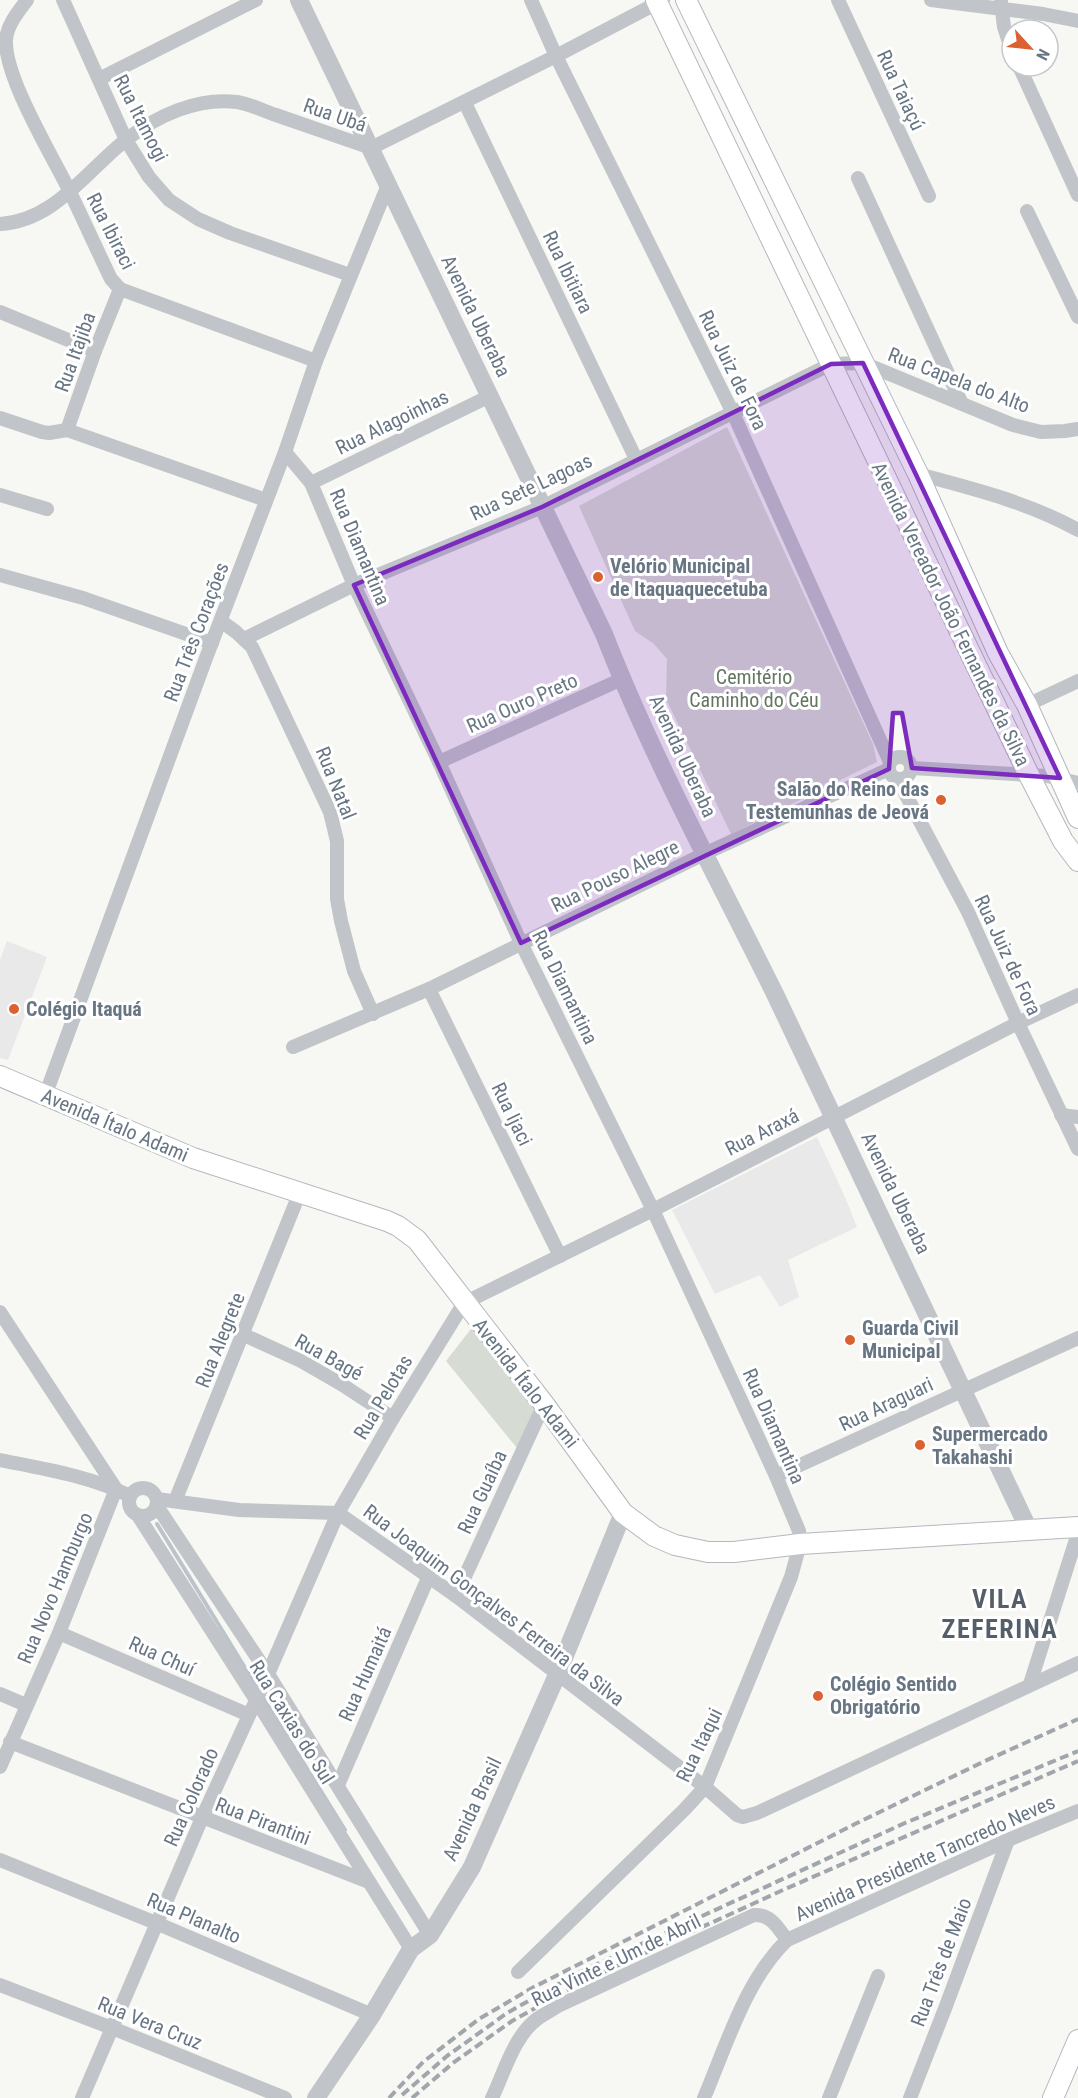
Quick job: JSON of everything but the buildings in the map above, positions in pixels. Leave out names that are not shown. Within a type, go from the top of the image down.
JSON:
[{"type":"main road","name":"Avenida Vereador João Fernandes da Silva","points":[[686,0],[918,474],[998,653],[1069,780],[1078,818]]},
{"type":"main road","name":"Avenida Vereador João Fernandes da Silva","points":[[659,1],[781,261],[1029,775],[1064,841],[1078,861]]},
{"type":"main road","points":[[781,261],[807,248]]},
{"type":"main road","name":"Avenida Ítalo Adami","points":[[0,1076],[193,1158],[387,1221],[407,1232],[417,1240],[544,1404],[623,1513],[654,1536],[692,1550],[734,1552],[800,1544],[1078,1527]]},
{"type":"main road","points":[[1053,2098],[1078,2040]]},
{"type":"street","name":"Rua Ibiraci","points":[[27,0],[14,17],[6,39],[8,61],[21,94],[111,279],[120,289],[316,361]]},
{"type":"street","name":"Rua Itamogi","points":[[63,0],[126,140],[149,177],[169,200],[198,219],[230,233],[350,275]]},
{"type":"street","points":[[99,79],[256,0]]},
{"type":"street","name":"Avenida Uberaba","points":[[299,0],[604,634],[622,679],[704,854],[834,1116],[1029,1530]]},
{"type":"street","name":"Rua Juiz de Fora","points":[[531,0],[556,56],[733,412],[890,766]]},
{"type":"street","name":"Rua Taiaçú","points":[[838,0],[929,196]]},
{"type":"street","points":[[931,0],[1001,4],[1078,21]]},
{"type":"street","name":"Rua Ubá","points":[[0,224],[17,223],[36,215],[70,192],[126,140],[152,123],[183,108],[208,103],[238,102],[371,148],[556,56],[659,1]]},
{"type":"street","points":[[1024,78],[1078,195]]},
{"type":"street","name":"Rua Ibitiara","points":[[465,102],[636,459]]},
{"type":"street","points":[[858,177],[963,404]]},
{"type":"street","name":"Rua Três Corações","points":[[45,1096],[212,642],[285,452],[316,361],[388,185]]},
{"type":"street","points":[[1027,211],[1078,316]]},
{"type":"street","name":"Rua Itajiba","points":[[67,430],[120,289]]},
{"type":"street","points":[[0,312],[95,351]]},
{"type":"street","points":[[831,364],[863,363]]},
{"type":"street","name":"Rua Capela do Alto","points":[[863,363],[1013,424],[1041,432],[1078,429]]},
{"type":"street","name":"Rua Sete Lagoas","points":[[244,639],[354,585],[542,507],[831,364]]},
{"type":"street","name":"Rua Alagoinhas","points":[[311,483],[490,396]]},
{"type":"street","points":[[0,418],[42,432],[67,430],[266,500]]},
{"type":"street","name":"Rua Diamantina","points":[[285,452],[311,483],[354,585],[522,943],[653,1210],[776,1476],[800,1531],[800,1544]]},
{"type":"street","points":[[918,474],[1000,496],[1037,510],[1078,530]]},
{"type":"street","points":[[0,495],[46,509]]},
{"type":"street","points":[[0,575],[83,598],[212,642]]},
{"type":"street","name":"Rua Natal","points":[[221,621],[252,647],[330,812],[337,841],[337,899],[341,921],[354,971],[373,1014]]},
{"type":"street","name":"Rua Ouro Preto","points":[[439,762],[622,679]]},
{"type":"street","points":[[1027,705],[1078,681]]},
{"type":"street","points":[[903,757],[909,761],[912,768],[906,778],[898,780],[892,776],[890,766],[896,758],[903,757]]},
{"type":"street","name":"Rua Pouso Alegre","points":[[293,1047],[429,989],[890,766]]},
{"type":"street","points":[[912,768],[1029,775],[1069,780]]},
{"type":"street","name":"Rua Juiz de Fora","points":[[898,780],[968,912],[1078,1149]]},
{"type":"street","name":"Rua Ijaci","points":[[429,989],[560,1256]]},
{"type":"street","name":"Rua Araxá","points":[[464,1303],[653,1210],[1018,1023],[1078,995]]},
{"type":"street","points":[[1061,1115],[1078,1117]]},
{"type":"street","name":"Rua Alegrete","points":[[175,1501],[300,1192]]},
{"type":"street","name":"Rua Pelotas","points":[[338,1513],[464,1303]]},
{"type":"street","points":[[0,1312],[116,1489]]},
{"type":"street","name":"Rua Bagé","points":[[244,1335],[301,1361],[393,1418]]},
{"type":"street","name":"Rua Araguari","points":[[776,1476],[1078,1338]]},
{"type":"street","name":"Rua Guaíba","points":[[456,1596],[544,1404]]},
{"type":"street","points":[[0,1460],[64,1472],[130,1496]]},
{"type":"street","points":[[139,1488],[147,1488],[153,1492],[157,1503],[153,1513],[146,1516],[132,1513],[129,1506],[132,1492],[139,1488]]},
{"type":"street","name":"Rua Novo Hamburgo","points":[[0,1767],[59,1633],[116,1489]]},
{"type":"street","name":"Rua Joaquim Gonçalves Ferreira da Silva","points":[[157,1503],[175,1501],[239,1510],[338,1513],[456,1596],[556,1675],[705,1787],[734,1814],[743,1817],[757,1813],[1030,1684]]},
{"type":"street","name":"Rua Caxias do Sul","points":[[157,1503],[338,1785],[430,1935]]},
{"type":"street","name":"Rua Colorado","points":[[82,2098],[156,1923],[338,1513]]},
{"type":"street","name":"Avenida Brasil","points":[[316,2098],[372,2015],[411,1949],[430,1935],[472,1867],[556,1675],[623,1513]]},
{"type":"street","name":"Rua Caxias do Sul","points":[[139,1516],[257,1698],[411,1949]]},
{"type":"street","points":[[1030,1684],[1078,1533]]},
{"type":"street","name":"Rua Itaqui","points":[[518,1972],[705,1787],[791,1577],[800,1544]]},
{"type":"street","name":"Rua Humaitá","points":[[338,1785],[428,1578]]},
{"type":"street","name":"Rua Chuí","points":[[59,1633],[249,1716]]},
{"type":"street","points":[[1030,1684],[1078,1663]]},
{"type":"street","points":[[0,1694],[26,1705]]},
{"type":"street","name":"Rua Pirantini","points":[[10,1742],[369,1882]]},
{"type":"street","name":"Avenida Presidente Tancredo Neves","points":[[788,1940],[1008,1840],[1078,1811]]},
{"type":"street","name":"Rua Três de Maio","points":[[910,2098],[1008,1840]]},
{"type":"street","name":"Rua Planalto","points":[[0,1860],[156,1923],[372,2015]]},
{"type":"street","name":"Rua Vinte e Um de Abril","points":[[492,2098],[514,2049],[526,2031],[536,2019],[558,2007],[754,1915],[769,1917],[788,1940]]},
{"type":"street","points":[[704,2098],[743,2005],[762,1969],[773,1954],[788,1940]]},
{"type":"street","points":[[829,2098],[878,1976]]},
{"type":"street","name":"Rua Vera Cruz","points":[[0,1985],[285,2098]]},
{"type":"highlighted area","points":[[863,363],[1060,778],[912,768],[902,713],[893,713],[889,769],[521,943],[354,585],[542,507],[831,364]]},
{"type":"shaded area","name":"Colégio Itaquá","points":[[7,941],[47,957],[8,1060],[0,1058],[0,960]]},
{"type":"shaded area","points":[[817,1137],[857,1227],[788,1260],[799,1297],[780,1307],[760,1275],[715,1294],[672,1210]]},
{"type":"green space","name":"Cemitério Caminho do Céu","points":[[727,427],[873,744],[877,762],[731,834],[666,699],[667,659],[654,644],[635,631],[579,506]]},
{"type":"green space","points":[[474,1325],[536,1404],[517,1448],[446,1361]]},
{"type":"waterway","points":[[157,1524],[258,1689]]},
{"type":"waterway","points":[[262,1696],[345,1830]]},
{"type":"railway","points":[[389,2098],[423,2062],[479,2019],[532,1988],[855,1824],[1078,1719]]},
{"type":"railway","points":[[402,2095],[447,2056],[507,2013],[580,1972],[905,1823],[1078,1751]]},
{"type":"railway","points":[[412,2098],[453,2063],[512,2021],[584,1981],[783,1890],[1078,1761]]},
{"type":"place","name":"Velório Municipal de Itaquaquecetuba","points":[[598,577]]},
{"type":"place","name":"Salão do Reino das Testemunhas de Jeová","points":[[941,800]]},
{"type":"place","name":"Colégio Itaquá","points":[[14,1009]]},
{"type":"place","name":"Guarda Civil Municipal","points":[[850,1340]]},
{"type":"place","name":"Supermercado Takahashi","points":[[920,1445]]},
{"type":"place","name":"Colégio Sentido Obrigatório","points":[[818,1696]]},
{"type":"district","name":"VILA ZEFERINA","points":[[1000,1614]]}]
